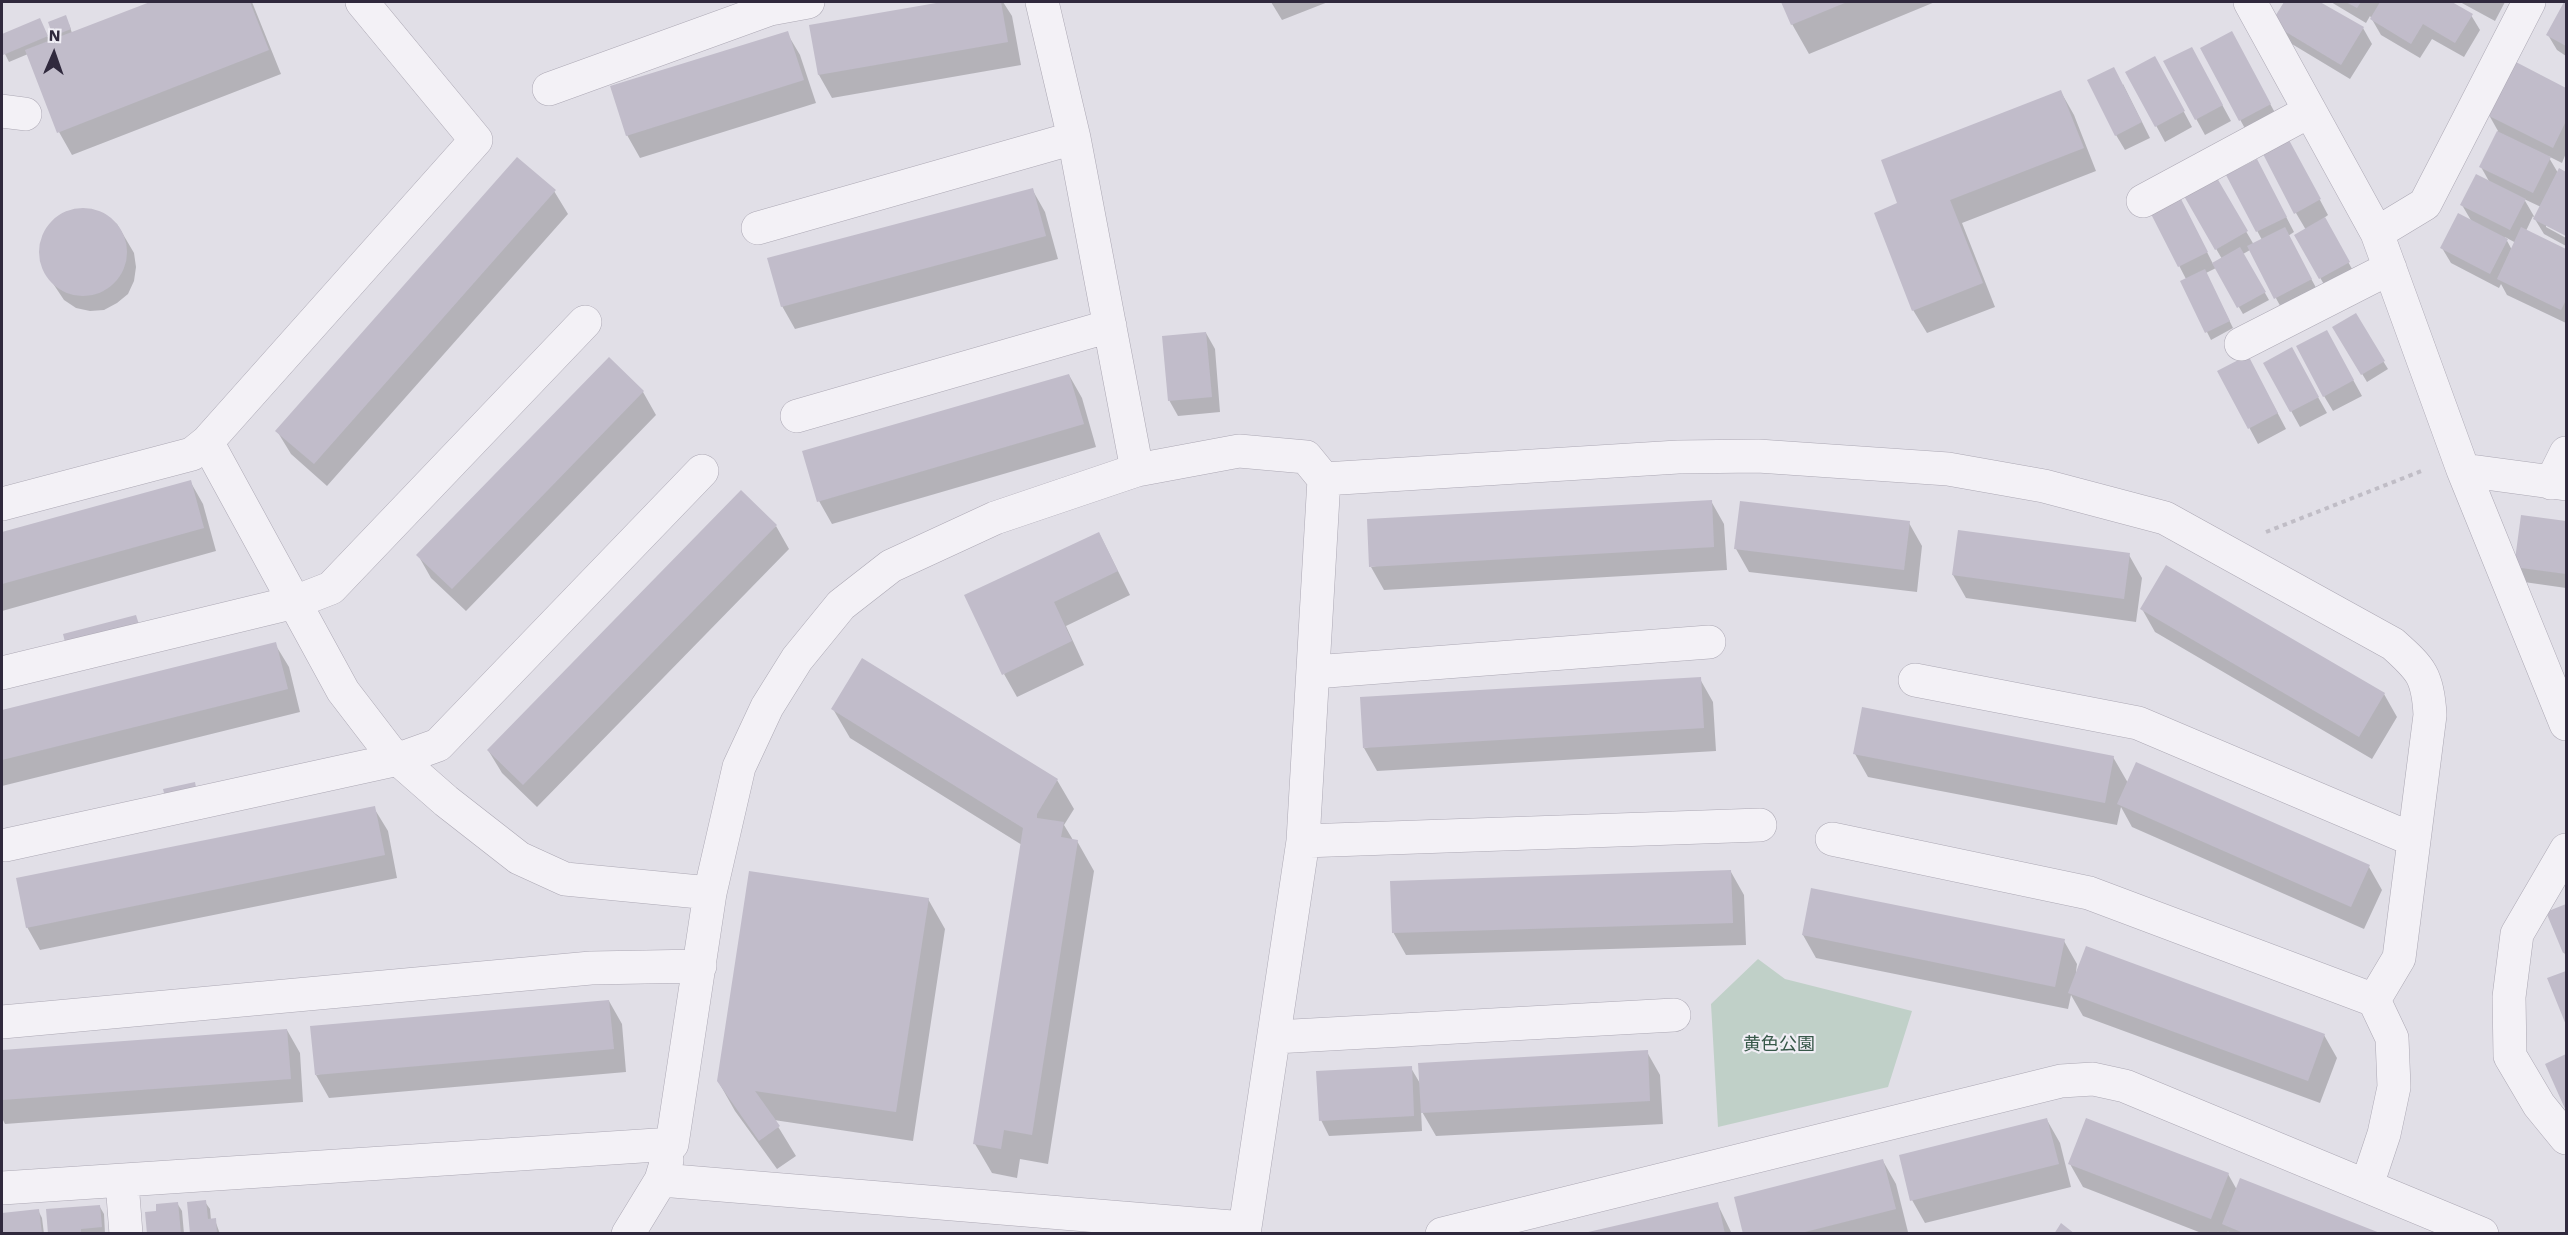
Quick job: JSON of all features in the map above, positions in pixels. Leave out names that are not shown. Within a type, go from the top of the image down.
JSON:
[{"type":"street","points":[[2,504],[192,454],[207,442],[476,140],[362,2]]},
{"type":"street","points":[[549,89],[770,9],[808,2]]},
{"type":"street","points":[[1042,2],[1074,138],[1137,470]]},
{"type":"street","points":[[2377,233],[2425,204],[2529,2]]},
{"type":"street","points":[[2254,4],[2377,233],[2463,470],[2566,724]]},
{"type":"street","points":[[2143,201],[2310,111]]},
{"type":"street","points":[[758,228],[1074,138]]},
{"type":"street","points":[[2241,344],[2390,268]]},
{"type":"street","points":[[2,673],[295,602],[331,588],[585,322]]},
{"type":"street","points":[[797,416],[1110,326]]},
{"type":"street","points":[[207,442],[343,690],[389,751],[446,801],[519,858],[565,879],[710,893]]},
{"type":"street","points":[[628,1233],[660,1180],[672,1144],[710,893],[739,767],[767,707],[797,659],[841,605],[891,566],[995,518],[1137,470],[1239,451],[1306,457],[1324,479],[1303,841],[1244,1231],[1052,1222],[660,1180]]},
{"type":"street","points":[[2463,470],[2559,483],[2566,453]]},
{"type":"street","points":[[1324,479],[1678,457],[1758,456],[1948,469],[2044,486],[2165,518],[2392,644],[2416,665],[2429,688],[2430,715],[2399,958],[2374,1000]]},
{"type":"street","points":[[6,845],[399,759],[438,745],[702,471]]},
{"type":"street","points":[[1314,672],[1709,642]]},
{"type":"street","points":[[1915,680],[2138,723],[2414,840]]},
{"type":"street","points":[[1303,841],[1760,825]]},
{"type":"street","points":[[1832,839],[2089,893],[2374,1000],[2392,1038],[2394,1087],[2384,1134],[2367,1185]]},
{"type":"street","points":[[2566,850],[2517,934],[2508,997],[2510,1056],[2539,1105],[2566,1138]]},
{"type":"street","points":[[2,1022],[591,968],[700,966]]},
{"type":"street","points":[[1275,1037],[1674,1015]]},
{"type":"street","points":[[1442,1233],[2061,1081],[2093,1080],[2125,1086],[2482,1233]]},
{"type":"street","points":[[2,1188],[122,1182],[672,1144]]},
{"type":"street","points":[[122,1182],[126,1233]]},
{"type":"path","points":[[2224,549],[2439,464],[2463,470]]},
{"type":"green space","name":"黄色公園","points":[[1758,959],[1785,979],[1912,1011],[1888,1087],[1718,1127],[1711,1004]]},
{"type":"building","points":[[150,2],[250,2],[269,50],[57,133],[25,50]]},
{"type":"building","points":[[942,2],[1001,2],[1008,42],[818,75],[809,25]]},
{"type":"building","points":[[1781,2],[1847,2],[1791,25]]},
{"type":"building","points":[[2284,2],[2320,2],[2364,27],[2341,65],[2271,23]]},
{"type":"building","points":[[2346,2],[2361,2],[2357,8]]},
{"type":"building","points":[[2380,2],[2452,2],[2473,14],[2455,43],[2423,24],[2411,44],[2370,19]]},
{"type":"building","points":[[2566,2],[2566,46],[2546,35]]},
{"type":"building","points":[[66,15],[71,29],[53,36],[48,22]]},
{"type":"building","points":[[40,18],[48,36],[3,55],[2,34]]},
{"type":"building","points":[[788,31],[804,80],[626,136],[610,86]]},
{"type":"building","points":[[2232,31],[2271,104],[2239,121],[2200,48]]},
{"type":"building","points":[[2192,47],[2223,105],[2195,120],[2163,61]]},
{"type":"building","points":[[2155,56],[2185,111],[2155,127],[2125,72]]},
{"type":"building","points":[[2514,61],[2566,88],[2566,121],[2553,148],[2487,115]]},
{"type":"building","points":[[2114,67],[2142,122],[2115,136],[2087,80]]},
{"type":"building","points":[[2061,90],[2084,148],[1950,200],[1983,283],[1912,311],[1874,213],[1897,203],[1881,160]]},
{"type":"building","points":[[2497,131],[2551,157],[2533,193],[2479,167]]},
{"type":"building","points":[[2289,140],[2321,199],[2294,214],[2263,154]]},
{"type":"building","points":[[517,157],[556,190],[314,464],[275,431]]},
{"type":"building","points":[[2257,159],[2287,217],[2256,232],[2226,175]]},
{"type":"building","points":[[2559,168],[2566,172],[2566,236],[2533,219]]},
{"type":"building","points":[[2476,174],[2526,199],[2510,230],[2460,205]]},
{"type":"building","points":[[2217,178],[2248,231],[2215,250],[2184,196]]},
{"type":"building","points":[[1033,188],[1046,236],[781,307],[767,258]]},
{"type":"building","points":[[2181,199],[2208,252],[2178,267],[2151,214]]},
{"type":"building","points":[[83,208],[108,215],[120,227],[127,252],[120,277],[108,289],[83,296],[58,289],[46,277],[39,252],[46,227],[58,215]]},
{"type":"building","points":[[2458,213],[2508,239],[2490,274],[2440,248]]},
{"type":"building","points":[[2325,217],[2350,262],[2319,279],[2294,235]]},
{"type":"building","points":[[2285,227],[2312,279],[2274,299],[2247,246]]},
{"type":"building","points":[[2521,227],[2566,249],[2566,300],[2561,310],[2497,279]]},
{"type":"building","points":[[2240,247],[2266,292],[2237,308],[2212,263]]},
{"type":"building","points":[[2205,269],[2230,321],[2205,333],[2180,281]]},
{"type":"building","points":[[2356,313],[2385,361],[2361,375],[2332,327]]},
{"type":"building","points":[[2327,330],[2354,380],[2323,397],[2296,346]]},
{"type":"building","points":[[1206,332],[1212,397],[1168,401],[1162,336]]},
{"type":"building","points":[[2292,347],[2319,397],[2290,412],[2263,363]]},
{"type":"building","points":[[2248,355],[2278,413],[2248,429],[2217,371]]},
{"type":"building","points":[[609,357],[644,391],[452,589],[416,555]]},
{"type":"building","points":[[1069,374],[1084,424],[817,502],[802,451]]},
{"type":"building","points":[[191,480],[204,528],[2,584],[2,532]]},
{"type":"building","points":[[741,490],[777,525],[523,785],[487,750]]},
{"type":"building","points":[[1712,500],[1714,547],[1369,567],[1367,519]]},
{"type":"building","points":[[1740,501],[1910,521],[1904,570],[1734,549]]},
{"type":"building","points":[[2521,515],[2566,521],[2566,574],[2514,567]]},
{"type":"building","points":[[1958,530],[2130,553],[2124,599],[1952,575]]},
{"type":"building","points":[[1099,532],[1118,571],[1054,602],[1072,641],[1002,675],[964,595]]},
{"type":"building","points":[[2166,565],[2385,693],[2359,737],[2140,609]]},
{"type":"building","points":[[136,615],[141,631],[67,650],[63,634]]},
{"type":"building","points":[[276,642],[288,689],[2,760],[2,710]]},
{"type":"building","points":[[862,658],[1058,779],[1037,814],[1037,818],[1064,822],[1061,837],[1078,840],[1032,1135],[1004,1130],[1001,1149],[973,1144],[1023,828],[831,709]]},
{"type":"building","points":[[1701,677],[1704,728],[1363,748],[1360,697]]},
{"type":"building","points":[[1862,707],[2114,756],[2105,803],[1853,754]]},
{"type":"building","points":[[2136,762],[2370,865],[2351,907],[2117,804]]},
{"type":"building","points":[[195,782],[198,798],[167,805],[163,789]]},
{"type":"building","points":[[375,806],[385,855],[26,928],[16,878]]},
{"type":"building","points":[[1731,870],[1733,923],[1392,933],[1390,881]]},
{"type":"building","points":[[749,871],[929,898],[896,1112],[755,1091],[780,1126],[759,1141],[717,1081]]},
{"type":"building","points":[[1811,888],[2065,939],[2055,987],[1802,935]]},
{"type":"building","points":[[2566,904],[2566,952],[2563,953],[2546,912]]},
{"type":"building","points":[[2086,946],[2325,1034],[2308,1081],[2068,993]]},
{"type":"building","points":[[2566,971],[2566,1025],[2547,978]]},
{"type":"building","points":[[609,1000],[614,1049],[315,1075],[310,1026]]},
{"type":"building","points":[[287,1029],[291,1079],[2,1100],[2,1050]]},
{"type":"building","points":[[1648,1050],[1650,1101],[1421,1113],[1418,1063]]},
{"type":"building","points":[[2566,1054],[2566,1111],[2545,1064]]},
{"type":"building","points":[[1412,1066],[1414,1116],[1319,1121],[1316,1071]]},
{"type":"building","points":[[2047,1118],[2059,1164],[1910,1201],[1899,1155]]},
{"type":"building","points":[[2086,1118],[2229,1173],[2211,1219],[2068,1164]]},
{"type":"building","points":[[1883,1159],[1896,1209],[1797,1234],[1743,1234],[1734,1197]]},
{"type":"building","points":[[2240,1178],[2380,1234],[2246,1234],[2222,1224]]},
{"type":"building","points":[[206,1200],[208,1219],[216,1218],[217,1234],[190,1234],[187,1202]]},
{"type":"building","points":[[178,1202],[181,1234],[147,1234],[145,1212],[156,1211],[156,1204]]},
{"type":"building","points":[[1718,1202],[1725,1234],[1584,1234],[1584,1233]]},
{"type":"building","points":[[100,1205],[102,1227],[81,1229],[81,1234],[48,1234],[46,1209]]},
{"type":"building","points":[[39,1209],[42,1234],[2,1234],[2,1213]]},
{"type":"building","points":[[2061,1223],[2075,1234],[2054,1234]]}]
